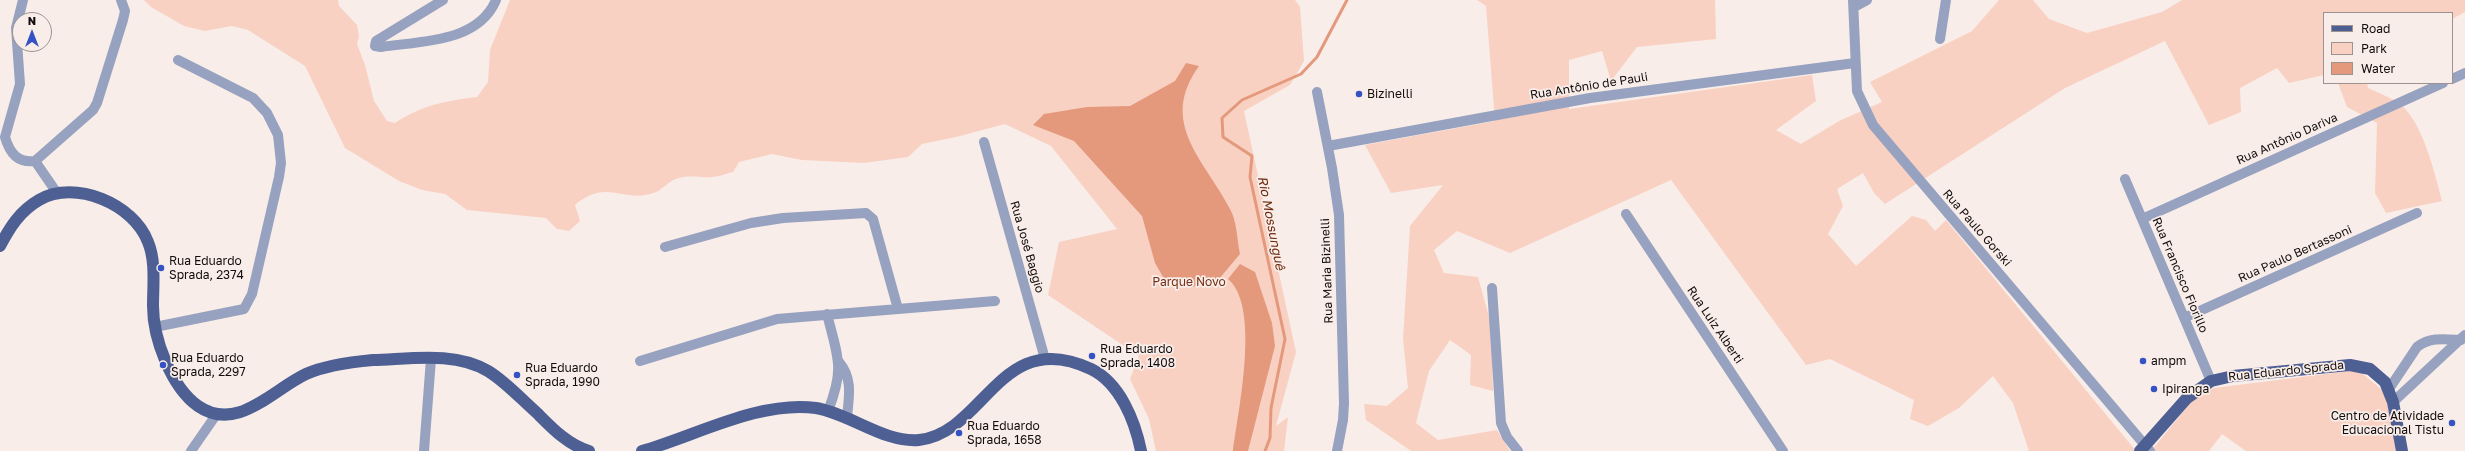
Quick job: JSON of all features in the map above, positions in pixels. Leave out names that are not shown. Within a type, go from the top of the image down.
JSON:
[{"type":"main road","points":[[0,246],[21,214],[40,199],[53,194],[82,194],[109,203],[131,217],[141,229],[151,250],[154,323],[162,353],[179,384],[197,405],[216,415],[228,416],[244,411],[294,380],[322,368],[360,361],[431,359],[467,362],[487,371],[508,386],[560,434],[588,451]]},
{"type":"main road","points":[[642,451],[771,410],[802,407],[828,411],[846,416],[899,438],[917,440],[934,436],[953,425],[1014,370],[1045,359],[1081,364],[1106,379],[1127,409],[1141,451]]},
{"type":"main road","name":"Rua Eduardo Sprada","points":[[2145,449],[2187,398],[2211,382],[2233,376],[2350,365],[2370,369],[2385,382],[2393,402],[2402,451]]},
{"type":"street","points":[[23,0],[16,28],[20,84],[5,137],[18,160],[24,162],[35,161],[88,116],[97,103],[123,20],[124,4],[121,0]]},
{"type":"street","points":[[443,0],[376,41],[375,46],[381,47],[432,40],[471,29],[487,15],[496,0]]},
{"type":"street","points":[[1854,4],[1866,0]]},
{"type":"street","points":[[1940,39],[1946,0]]},
{"type":"street","name":"Rua Paulo Gorski","points":[[1854,4],[1857,91],[1866,114],[1880,135],[2145,449]]},
{"type":"street","points":[[154,323],[236,312],[244,309],[249,302],[279,177],[281,149],[278,135],[273,122],[253,98],[178,60]]},
{"type":"street","name":"Rua Antônio de Pauli","points":[[1328,146],[1590,98],[1855,63]]},
{"type":"street","points":[[2453,79],[2465,73]]},
{"type":"street","name":"Rua Antônio Dariva","points":[[2142,219],[2441,84]]},
{"type":"street","name":"Rua Maria Bizinelli","points":[[1317,92],[1337,199],[1340,238],[1344,403],[1343,420],[1337,451]]},
{"type":"street","name":"Rua José Baggio","points":[[984,142],[1045,359]]},
{"type":"street","points":[[35,161],[42,171],[53,194]]},
{"type":"street","name":"Rua Francisco Fiorillo","points":[[2125,179],[2211,382]]},
{"type":"street","points":[[665,248],[751,223],[783,218],[866,213],[873,219],[898,309]]},
{"type":"street","name":"Rua Paulo Bertassoni","points":[[2184,318],[2417,213]]},
{"type":"street","name":"Rua Luiz Alberti","points":[[1626,214],[1783,451]]},
{"type":"street","points":[[1492,288],[1501,424],[1507,437],[1518,451]]},
{"type":"street","points":[[640,361],[765,322],[827,314],[995,301]]},
{"type":"street","points":[[827,314],[839,362],[837,387],[828,411]]},
{"type":"street","points":[[2389,389],[2417,347],[2423,342],[2463,337]]},
{"type":"street","points":[[2393,402],[2463,337]]},
{"type":"street","points":[[424,451],[431,359]]},
{"type":"street","points":[[839,362],[845,369],[850,383],[846,416]]},
{"type":"street","points":[[191,451],[216,415]]},
{"type":"green space","name":"Parque Novo","points":[[144,0],[338,0],[339,6],[357,25],[359,36],[357,44],[365,65],[374,101],[387,121],[395,123],[424,108],[454,100],[477,97],[488,82],[490,50],[510,0],[1295,0],[1300,7],[1304,61],[1290,85],[1244,111],[1296,352],[1276,426],[1288,417],[1284,451],[1156,451],[1149,419],[1130,379],[1139,356],[1048,295],[1059,242],[1117,229],[1051,146],[1005,124],[922,144],[908,157],[864,163],[802,160],[772,154],[739,162],[733,172],[720,176],[694,176],[676,179],[656,192],[645,195],[634,196],[606,192],[597,193],[586,197],[575,205],[580,221],[569,231],[557,229],[546,218],[467,210],[445,194],[422,190],[399,181],[345,148],[305,66],[248,30],[232,26],[205,31],[184,26],[151,7]]},
{"type":"green space","points":[[1477,0],[1715,0],[1716,39],[1637,47],[1611,81],[1602,51],[1569,60],[1569,109],[1812,75],[1816,101],[1776,130],[1801,144],[1839,121],[1882,102],[1870,82],[1972,31],[1999,0],[2033,0],[2049,19],[2087,33],[2162,12],[2182,0],[2465,0],[2465,12],[2453,18],[2453,12],[2323,12],[2323,75],[2289,83],[2277,68],[2240,88],[2241,112],[2209,125],[2165,41],[2065,88],[1885,204],[1874,193],[1863,173],[1837,189],[1843,206],[1828,234],[1856,266],[1912,216],[1926,220],[1935,231],[1946,220],[2136,451],[2029,451],[2013,403],[1993,376],[1959,408],[1928,426],[1910,419],[1914,400],[1830,359],[1806,365],[1671,180],[1510,253],[1457,231],[1434,250],[1444,273],[1478,277],[1491,324],[1493,391],[1470,385],[1471,355],[1450,340],[1429,371],[1416,423],[1438,440],[1497,430],[1510,451],[1411,451],[1366,420],[1364,404],[1387,406],[1408,388],[1403,339],[1410,226],[1443,185],[1391,193],[1365,145],[1495,121],[1486,6]]},
{"type":"green space","points":[[2338,84],[2367,84],[2368,88],[2401,105],[2409,113],[2422,136],[2436,177],[2442,201],[2386,213],[2375,193],[2377,123],[2347,107]]},
{"type":"green space","points":[[2358,370],[2387,394],[2396,451],[2246,451],[2222,434],[2209,451],[2151,451],[2197,395],[2214,388]]},
{"type":"water","points":[[1186,63],[1199,66],[1187,86],[1183,105],[1184,123],[1189,140],[1198,157],[1230,209],[1235,225],[1240,254],[1219,279],[1192,287],[1166,282],[1155,263],[1142,216],[1074,141],[1033,125],[1044,114],[1087,107],[1130,106],[1175,81]]},
{"type":"water","points":[[1240,264],[1255,272],[1272,323],[1275,346],[1248,451],[1233,451],[1245,360],[1245,335],[1243,312],[1238,293],[1228,279]]},
{"type":"waterway","name":"Rio Mossunguê","points":[[1265,451],[1270,438],[1271,408],[1285,339],[1250,177],[1252,156],[1223,137],[1222,118],[1242,100],[1301,74],[1317,57],[1347,0]]},
{"type":"place","name":"Bizinelli","points":[[1359,94]]},
{"type":"place","name":"Rua Eduardo Sprada, 2374","points":[[161,268]]},
{"type":"place","name":"Rua Eduardo Sprada, 1408","points":[[1092,356]]},
{"type":"place","name":"ampm","points":[[2143,361]]},
{"type":"place","name":"Rua Eduardo Sprada, 2297","points":[[163,365]]},
{"type":"place","name":"Rua Eduardo Sprada, 1990","points":[[517,375]]},
{"type":"place","name":"Ipiranga","points":[[2154,389]]},
{"type":"place","name":"Centro de Atividade Educacional Tistu","points":[[2452,423]]},
{"type":"place","name":"Rua Eduardo Sprada, 1658","points":[[959,433]]}]
